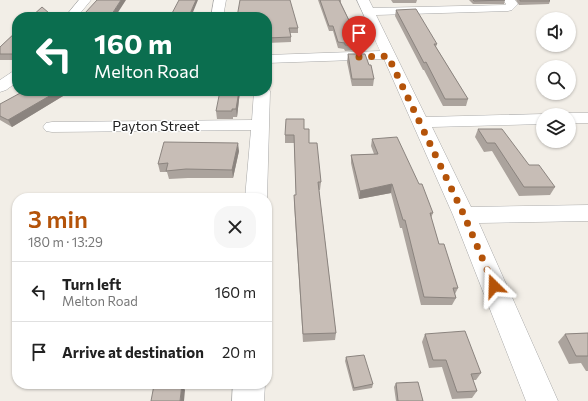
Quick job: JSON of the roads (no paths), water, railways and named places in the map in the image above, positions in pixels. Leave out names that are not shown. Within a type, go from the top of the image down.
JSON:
[{"type":"street","points":[[75,12],[85,0]]},
{"type":"street","points":[[218,12],[220,0]]},
{"type":"street","points":[[509,0],[512,4],[508,8],[502,9],[366,6],[388,56],[421,122],[464,215],[542,401]]},
{"type":"street","points":[[272,59],[388,56]]},
{"type":"street","points":[[0,88],[12,79]]},
{"type":"street","points":[[256,193],[262,96]]},
{"type":"street","points":[[576,118],[588,118]]},
{"type":"street","points":[[421,122],[536,119]]},
{"type":"street","name":"Payton Street","points":[[52,128],[260,125]]},
{"type":"street","points":[[464,215],[588,213]]},
{"type":"street","points":[[248,389],[248,401]]}]
